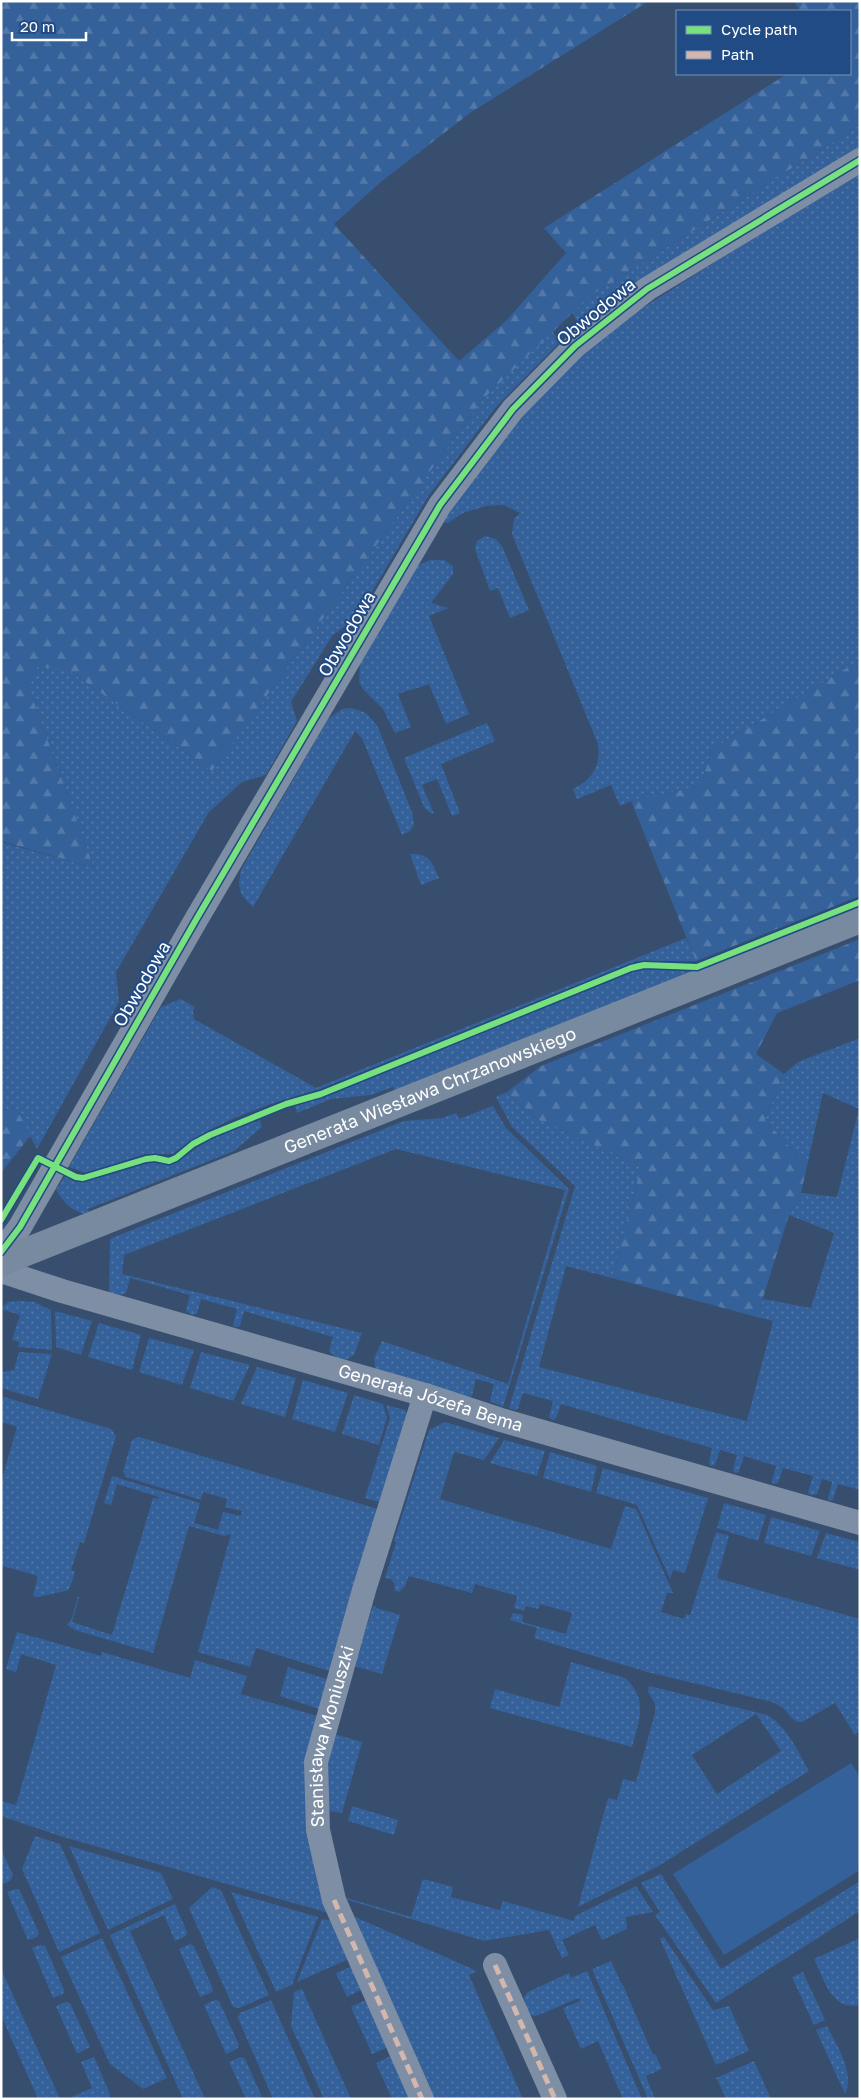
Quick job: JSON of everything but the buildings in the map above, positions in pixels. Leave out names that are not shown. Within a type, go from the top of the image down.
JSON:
[{"type":"street","name":"Obwodowa","points":[[1,1252],[20,1227],[198,918],[440,505],[513,409],[574,346],[647,289],[860,160]]},
{"type":"street","name":"Generała Wiesława Chrzanowskiego","points":[[1,1262],[860,919]]},
{"type":"street","name":"Generała Józefa Bema","points":[[1,1271],[62,1291],[424,1395],[501,1420],[860,1523]]},
{"type":"street","name":"Stanisława Moniuszki","points":[[422,2099],[334,1900],[318,1830],[316,1762],[364,1590],[424,1395]]},
{"type":"street","points":[[495,1965],[555,2099]]},
{"type":"green space","points":[[1,1],[649,1],[470,113],[382,181],[334,224],[459,361],[507,320],[566,253],[544,228],[785,75],[851,75],[851,10],[799,10],[794,1],[860,1],[860,125],[590,296],[482,400],[212,771],[67,669],[37,667],[28,686],[94,868],[1,841],[1,345],[5,342],[1,338]]},
{"type":"green space","points":[[860,125],[860,148],[641,281],[579,325],[572,312],[590,296]]},
{"type":"green space","points":[[860,170],[860,660],[711,750],[701,786],[631,801],[620,806],[611,785],[577,799],[573,789],[586,781],[594,771],[598,759],[598,744],[512,534],[514,519],[520,513],[504,505],[486,506],[463,513],[448,523],[443,522],[503,434],[583,352],[630,316]]},
{"type":"green space","points":[[552,331],[560,342],[496,407],[429,495],[357,617],[332,636],[291,702],[297,721],[266,775],[242,782],[209,812],[116,972],[119,1002],[37,1149],[15,1107],[1,1111],[1,842],[94,868],[28,686],[37,666],[67,669],[212,771],[482,400]]},
{"type":"green space","points":[[485,536],[496,539],[503,548],[529,610],[510,618],[498,588],[490,591],[475,549],[477,541]]},
{"type":"green space","points":[[430,560],[444,560],[453,566],[453,574],[431,603],[448,608],[429,616],[469,714],[446,724],[429,684],[398,694],[411,727],[395,733],[383,709],[363,689],[359,682],[360,664],[416,566]]},
{"type":"green space","points":[[860,660],[860,896],[696,961],[631,801],[701,786],[711,750]]},
{"type":"green space","points":[[352,708],[366,713],[377,725],[412,812],[414,825],[410,831],[402,835],[362,738],[355,731],[253,907],[240,891],[241,870],[328,719],[342,709]]},
{"type":"green space","points":[[487,723],[495,741],[441,764],[460,813],[452,816],[437,779],[422,785],[434,814],[429,812],[424,807],[404,758]]},
{"type":"green space","points":[[410,854],[426,857],[434,867],[439,878],[421,885]]},
{"type":"green space","points":[[686,938],[696,961],[636,961],[320,1089],[282,1100],[223,1123],[173,1154],[145,1154],[86,1173],[69,1167],[161,1007],[181,999],[195,1007],[193,1011],[194,1019],[316,1088]]},
{"type":"green space","points":[[860,939],[860,980],[777,1013],[756,1054],[784,1074],[765,1120],[807,1166],[801,1193],[789,1215],[757,1317],[612,1278],[641,1167],[537,1119],[507,1092],[541,1066]]},
{"type":"green space","points":[[662,969],[695,972],[395,1093],[393,1087],[371,1095],[331,1099],[297,1113],[295,1106],[325,1097],[638,970]]},
{"type":"green space","points":[[860,1038],[860,1490],[838,1484],[833,1500],[829,1501],[832,1482],[822,1479],[817,1494],[810,1495],[808,1492],[813,1476],[783,1468],[778,1483],[773,1484],[776,1466],[744,1456],[739,1472],[735,1473],[733,1470],[737,1455],[720,1450],[715,1465],[710,1466],[712,1448],[561,1404],[556,1418],[553,1420],[549,1417],[553,1401],[523,1393],[518,1409],[509,1408],[575,1186],[512,1127],[496,1097],[507,1092],[537,1119],[641,1167],[612,1278],[566,1266],[539,1367],[747,1421],[773,1321],[757,1317],[763,1299],[811,1308],[834,1233],[789,1215],[801,1193],[837,1197],[859,1109],[823,1093],[807,1166],[765,1120],[784,1074],[798,1062]]},
{"type":"green space","points":[[493,1106],[506,1128],[569,1189],[503,1407],[490,1401],[494,1384],[476,1379],[472,1396],[469,1397],[378,1370],[375,1368],[374,1358],[382,1341],[508,1384],[565,1190],[396,1149],[124,1255],[122,1274],[362,1333],[354,1355],[344,1361],[338,1359],[329,1351],[333,1337],[244,1311],[240,1326],[235,1327],[233,1325],[237,1309],[201,1299],[197,1314],[192,1315],[186,1311],[190,1295],[130,1278],[126,1293],[121,1295],[109,1292],[110,1240],[112,1238],[404,1121],[443,1118],[456,1113],[459,1119]]},
{"type":"green space","points":[[15,1107],[31,1135],[1,1173],[1,1111]]},
{"type":"green space","points":[[260,1120],[262,1127],[234,1151],[88,1209],[90,1215],[78,1212],[70,1207],[56,1190],[65,1176],[73,1181],[83,1182],[149,1163],[173,1164],[212,1138]]},
{"type":"green space","points":[[8,1302],[34,1302],[51,1310],[52,1350],[18,1347],[19,1342],[12,1340],[20,1315],[1,1309]]},
{"type":"green space","points":[[55,1311],[92,1321],[81,1355],[56,1347]]},
{"type":"green space","points":[[99,1323],[141,1335],[132,1370],[88,1357]]},
{"type":"green space","points":[[149,1338],[194,1350],[182,1385],[139,1372]]},
{"type":"green space","points":[[19,1352],[52,1354],[38,1399],[1,1388],[2,1372],[14,1370]]},
{"type":"green space","points":[[201,1352],[250,1365],[233,1401],[190,1388]]},
{"type":"green space","points":[[257,1367],[296,1378],[285,1417],[241,1404]]},
{"type":"green space","points":[[303,1380],[348,1393],[335,1432],[292,1419]]},
{"type":"green space","points":[[354,1395],[383,1404],[387,1417],[379,1445],[342,1434]]},
{"type":"green space","points":[[1,1396],[111,1429],[116,1436],[84,1543],[80,1542],[71,1570],[75,1572],[69,1590],[38,1597],[33,1596],[38,1576],[3,1566],[1,1570],[1,1482],[17,1427],[1,1422]]},
{"type":"green space","points":[[386,1405],[405,1410],[408,1415],[383,1503],[365,1498],[390,1418]]},
{"type":"green space","points":[[445,1422],[499,1438],[484,1460],[454,1452],[440,1499],[611,1549],[625,1506],[636,1509],[673,1593],[667,1593],[661,1612],[684,1619],[686,1614],[690,1615],[716,1532],[729,1536],[717,1578],[860,1619],[860,1731],[855,1735],[835,1703],[799,1722],[793,1720],[783,1708],[772,1702],[647,1672],[534,1638],[537,1628],[510,1620],[513,1613],[523,1615],[522,1622],[566,1634],[572,1613],[540,1604],[538,1609],[526,1606],[524,1611],[514,1608],[517,1596],[475,1584],[472,1593],[409,1576],[405,1586],[399,1592],[394,1590],[395,1584],[391,1579],[385,1578],[396,1542],[394,1541],[429,1430]]},
{"type":"green space","points":[[139,1437],[381,1510],[332,1672],[256,1648],[250,1667],[198,1652],[231,1534],[224,1536],[189,1526],[153,1653],[75,1630],[67,1625],[72,1618],[79,1597],[72,1622],[112,1635],[153,1498],[159,1499],[159,1497],[117,1484],[111,1505],[104,1503],[112,1476],[200,1503],[194,1523],[218,1530],[223,1512],[241,1516],[242,1511],[225,1507],[227,1499],[203,1492],[201,1500],[126,1477],[123,1471],[132,1440]]},
{"type":"green space","points":[[504,1440],[545,1451],[537,1476],[490,1463]]},
{"type":"green space","points":[[550,1452],[597,1466],[591,1492],[543,1478]]},
{"type":"green space","points":[[603,1468],[708,1498],[685,1573],[673,1570],[670,1579],[637,1505],[596,1493]]},
{"type":"green space","points":[[724,1503],[766,1515],[758,1541],[717,1528]]},
{"type":"green space","points":[[771,1517],[820,1531],[811,1556],[764,1543]]},
{"type":"green space","points":[[826,1533],[860,1542],[860,1570],[817,1558]]},
{"type":"green space","points":[[373,1606],[400,1615],[382,1674],[354,1666]]},
{"type":"green space","points":[[17,1632],[101,1656],[102,1652],[190,1678],[195,1660],[247,1676],[241,1694],[321,1717],[332,1914],[60,1836],[1,1816],[1,1801],[16,1805],[56,1665],[21,1654],[16,1672],[6,1669]]},
{"type":"green space","points":[[571,1662],[625,1678],[632,1686],[640,1702],[640,1711],[632,1747],[490,1708],[495,1689],[559,1707]]},
{"type":"green space","points":[[288,1667],[330,1680],[322,1710],[280,1696]]},
{"type":"green space","points":[[649,1686],[767,1715],[787,1733],[809,1771],[657,1867],[578,1907],[608,1798],[617,1800],[623,1779],[636,1782],[655,1713],[655,1704],[648,1692]],"holes":[[[756,1714],[781,1751],[717,1794],[692,1755]]]},
{"type":"green space","points":[[334,1734],[362,1742],[342,1813],[330,1811],[325,1783],[327,1762]]},
{"type":"green space","points":[[851,1763],[860,1777],[860,1870],[724,1955],[673,1874]]},
{"type":"green space","points":[[352,1806],[398,1820],[394,1835],[348,1821]]},
{"type":"green space","points":[[35,1836],[60,1844],[100,1933],[59,1952],[22,1869]]},
{"type":"green space","points":[[69,1846],[161,1873],[173,1899],[108,1930]]},
{"type":"green space","points":[[1,1849],[13,1875],[11,1880],[4,1884],[1,1878]]},
{"type":"green space","points":[[661,1874],[721,1969],[860,1881],[860,1911],[716,2003],[655,1915],[660,1912],[641,1883]]},
{"type":"green space","points":[[423,1879],[453,1887],[451,1897],[500,1910],[503,1901],[574,1921],[575,1916],[636,1886],[653,1912],[626,1917],[627,1929],[602,1940],[595,1925],[562,1940],[569,1955],[562,1958],[549,1930],[484,1941],[348,1900],[347,1898],[411,1917]]},
{"type":"green space","points":[[212,1887],[221,1890],[269,1995],[239,2008],[233,2007],[189,1908]]},
{"type":"green space","points":[[19,1889],[39,1933],[37,1937],[28,1940],[7,1892]]},
{"type":"green space","points":[[231,1892],[318,1917],[292,1985],[276,1992]]},
{"type":"green space","points":[[175,1904],[187,1932],[186,1936],[175,1941],[164,1915],[130,1931],[205,2099],[183,2099],[110,1935]]},
{"type":"green space","points":[[346,1913],[477,1971],[469,1975],[523,2099],[429,2099]]},
{"type":"green space","points":[[322,1919],[335,1921],[351,1958],[297,1982]]},
{"type":"green space","points":[[664,1937],[713,2010],[729,2006],[749,2051],[716,2065],[660,1939]]},
{"type":"green space","points":[[102,1938],[167,2078],[143,2089],[110,2064],[61,1957]]},
{"type":"green space","points":[[860,1938],[860,2005],[850,2006],[842,2003],[830,1992],[814,1959]]},
{"type":"green space","points":[[190,1944],[194,1946],[213,1989],[212,1992],[200,1997],[179,1949]]},
{"type":"green space","points":[[40,1945],[45,1946],[64,1990],[63,1994],[53,1998],[32,1948]]},
{"type":"green space","points":[[611,1961],[653,2055],[655,2054],[662,2069],[646,2076],[655,2099],[648,2099],[592,1969]]},
{"type":"green space","points":[[355,1965],[365,1988],[347,1997],[336,1973]]},
{"type":"green space","points":[[1,1969],[60,2099],[38,2099],[1,2015]]},
{"type":"green space","points":[[587,1971],[642,2099],[623,2099],[598,2041],[581,2049],[563,2008],[580,2001],[579,1998],[536,2016],[530,2015],[525,2005],[524,1997],[528,1992],[569,1973],[571,1978]]},
{"type":"green space","points":[[803,1972],[825,2020],[814,2025],[792,1977]]},
{"type":"green space","points":[[302,1989],[351,2099],[324,2099],[291,2026],[294,1992]]},
{"type":"green space","points":[[370,1998],[391,2046],[372,2054],[351,2007]]},
{"type":"green space","points":[[215,2000],[219,2001],[239,2045],[237,2049],[226,2054],[204,2005]]},
{"type":"green space","points":[[271,2000],[315,2099],[273,2099],[238,2018],[240,2013]]},
{"type":"green space","points":[[66,2002],[70,2003],[90,2047],[77,2054],[56,2006]]},
{"type":"green space","points":[[827,2026],[844,2059],[848,2077],[848,2086],[845,2094],[816,2030]]},
{"type":"green space","points":[[395,2054],[414,2099],[392,2099],[376,2063]]},
{"type":"green space","points":[[94,2057],[110,2094],[109,2099],[67,2099],[92,2088],[81,2062]]},
{"type":"green space","points":[[241,2057],[245,2059],[263,2099],[246,2099],[229,2062]]},
{"type":"green space","points":[[754,2061],[771,2099],[726,2099],[717,2079],[714,2079]]},
{"type":"marked path","points":[[334,1900],[422,2099]]},
{"type":"marked path","points":[[495,1965],[555,2099]]},
{"type":"cycle path","points":[[1,1252],[20,1227],[197,918],[440,505],[513,409],[575,346],[647,289],[860,160]]},
{"type":"cycle path","points":[[1,1220],[38,1158],[76,1177],[83,1178],[146,1159],[155,1158],[169,1161],[176,1158],[193,1144],[210,1135],[286,1104],[321,1094],[631,968],[644,965],[697,967],[860,902]]}]
